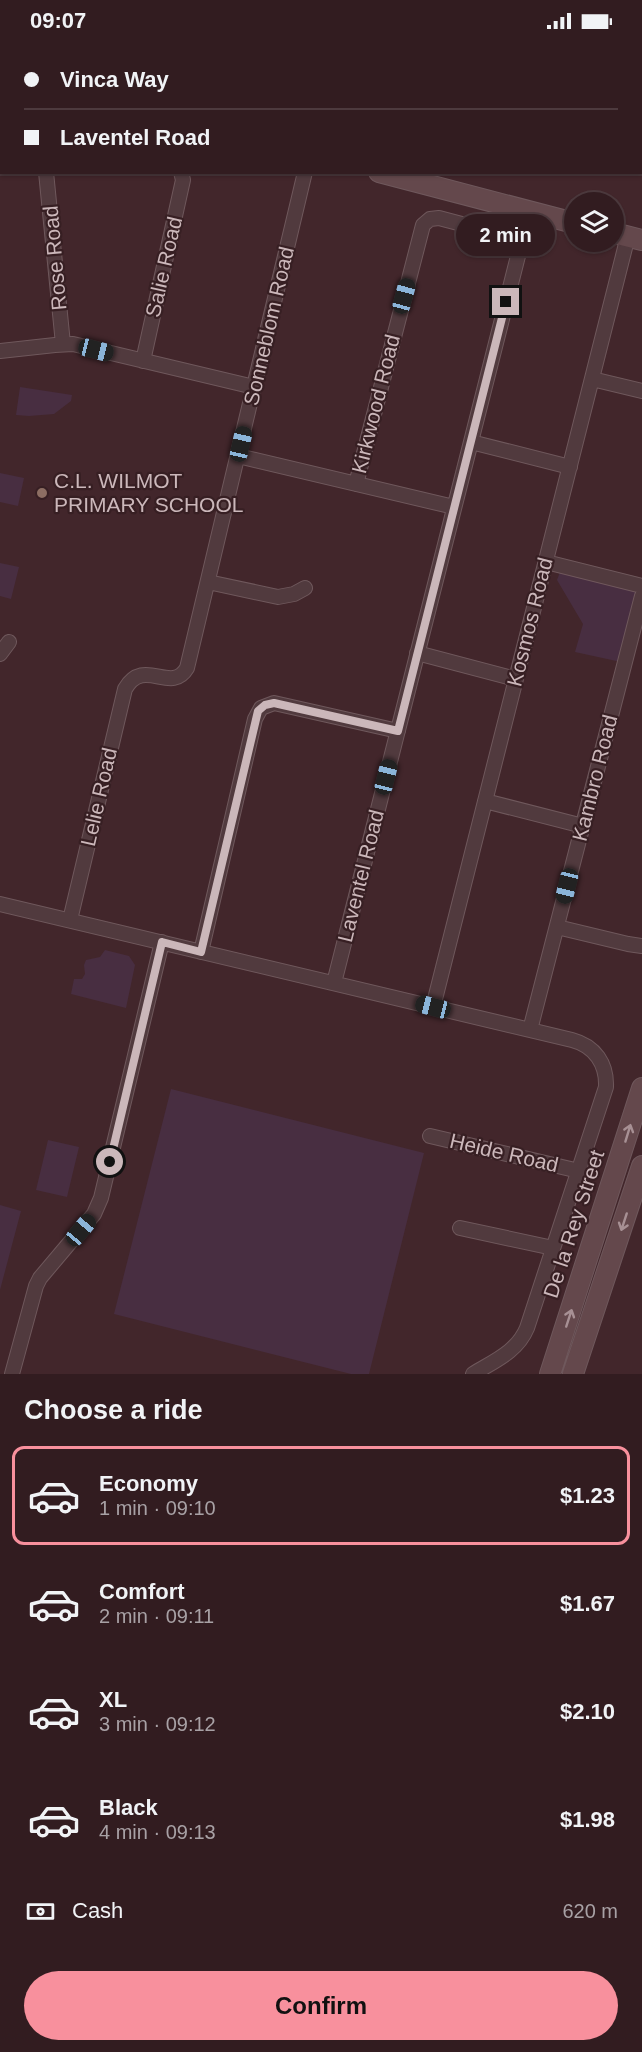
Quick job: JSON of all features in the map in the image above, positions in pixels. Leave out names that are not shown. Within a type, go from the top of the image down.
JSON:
[{"type":"main road","points":[[389,174],[564,220]]},
{"type":"main road","name":"De la Rey Street","points":[[550,1374],[642,1088]]},
{"type":"main road","points":[[573,1374],[642,1166]]},
{"type":"street","name":"Rose Road","points":[[46,174],[63,344]]},
{"type":"street","name":"Salie Road","points":[[143,361],[183,180],[182,174]]},
{"type":"street","name":"Sonneblom Road","points":[[135,677],[150,674],[174,679],[186,672],[305,174]]},
{"type":"street","name":"Laventel Road","points":[[334,983],[518,256],[517,244],[507,235],[439,218],[427,221]]},
{"type":"street","name":"Kirkwood Road","points":[[356,484],[421,230],[427,221]]},
{"type":"street","name":"Kosmos Road","points":[[433,1007],[628,236]]},
{"type":"street","points":[[0,351],[63,344],[73,345],[254,387]]},
{"type":"street","points":[[592,379],[642,391]]},
{"type":"street","points":[[471,441],[570,467]]},
{"type":"street","points":[[238,456],[454,507]]},
{"type":"street","points":[[546,561],[642,586]]},
{"type":"street","points":[[208,582],[278,597],[294,594],[305,588]]},
{"type":"street","name":"Kambro Road","points":[[530,1030],[642,596]]},
{"type":"street","points":[[0,654],[9,642]]},
{"type":"street","points":[[417,653],[516,679]]},
{"type":"street","name":"Lelie Road","points":[[70,921],[124,694],[135,677]]},
{"type":"street","points":[[201,952],[258,711],[265,705],[274,703],[398,731]]},
{"type":"street","points":[[485,801],[583,826]]},
{"type":"street","points":[[0,904],[530,1030],[585,1045],[598,1056],[604,1067],[606,1080],[604,1093],[522,1340],[510,1351],[473,1374]]},
{"type":"street","points":[[557,927],[628,945],[642,946]]},
{"type":"street","points":[[12,1374],[40,1278],[94,1214],[101,1198],[162,942]]},
{"type":"street","name":"Heide Road","points":[[430,1136],[579,1171]]},
{"type":"street","points":[[460,1228],[553,1248]]},
{"type":"shaded area","points":[[20,387],[72,395],[71,401],[54,414],[16,415]]},
{"type":"shaded area","points":[[0,473],[24,478],[18,506],[0,502]]},
{"type":"shaded area","points":[[0,563],[19,567],[11,599],[0,596]]},
{"type":"shaded area","points":[[560,572],[634,591],[636,594],[621,662],[575,652],[583,624],[557,580]]},
{"type":"shaded area","points":[[105,950],[129,956],[135,965],[126,1008],[71,994],[74,979],[82,979],[85,974],[86,960],[100,957]]},
{"type":"shaded area","points":[[171,1089],[424,1153],[369,1374],[351,1374],[114,1314]]},
{"type":"shaded area","points":[[48,1140],[79,1147],[67,1197],[36,1190]]},
{"type":"shaded area","points":[[0,1205],[21,1211],[0,1290]]},
{"type":"place","name":"C.L. WILMOT PRIMARY SCHOOL","points":[[42,493]]},
{"type":"route","points":[[110,1162],[162,942],[201,952],[258,711],[265,705],[274,703],[398,731],[506,302]]}]
